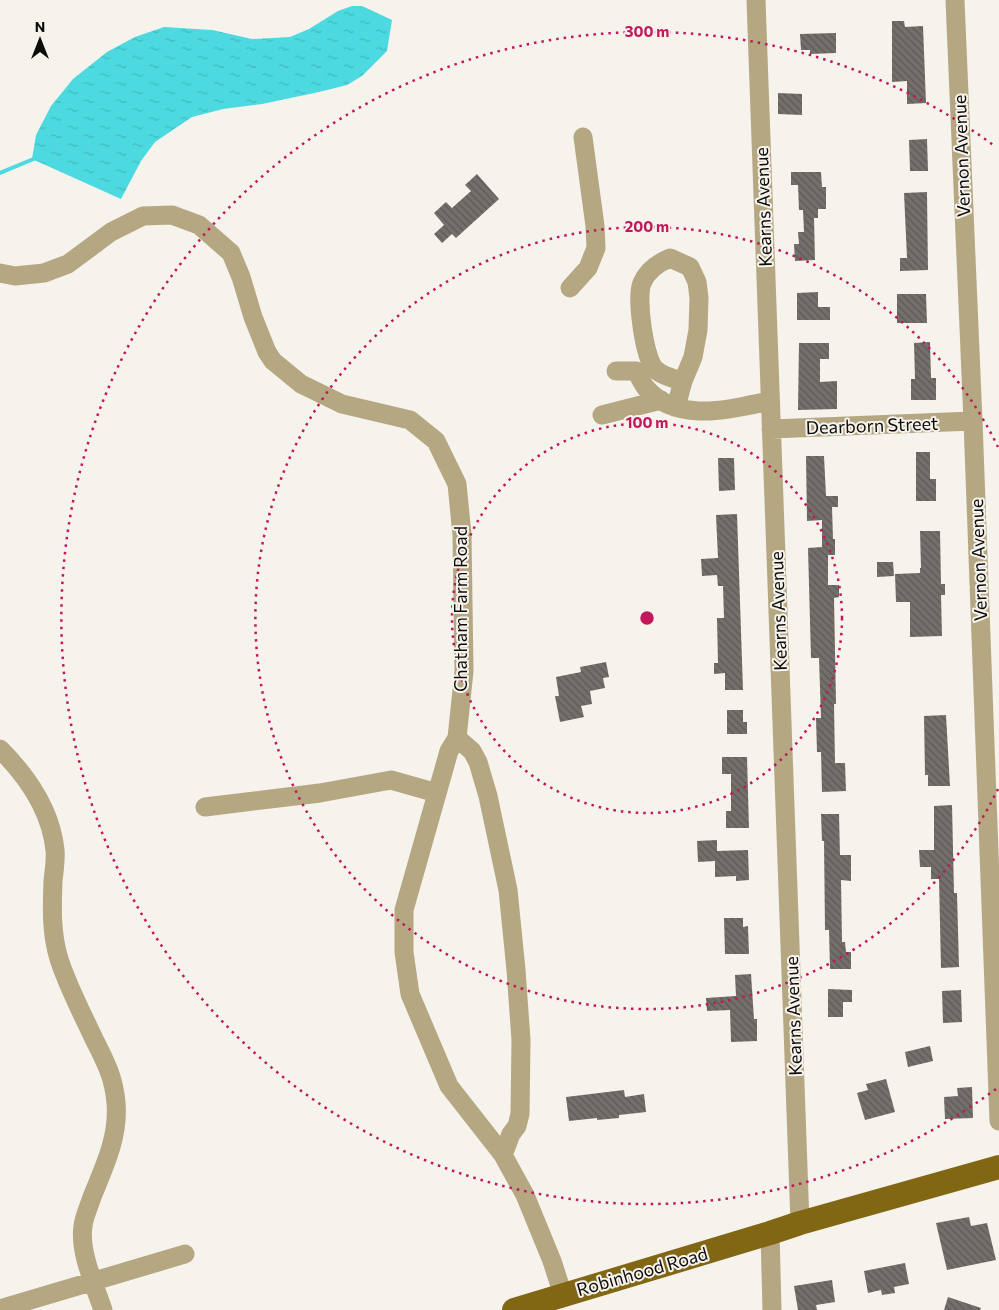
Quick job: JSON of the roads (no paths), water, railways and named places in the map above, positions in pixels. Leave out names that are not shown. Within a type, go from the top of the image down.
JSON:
[{"type":"main road","name":"Robinhood Road","points":[[514,1310],[770,1234],[800,1223],[999,1167]]},
{"type":"street","name":"Kearns Avenue","points":[[756,0],[800,1223]]},
{"type":"street","name":"Vernon Avenue","points":[[955,0],[999,1121]]},
{"type":"street","points":[[570,288],[588,268],[596,248],[595,226],[583,137]]},
{"type":"street","name":"Chatham Farm Road","points":[[0,273],[15,276],[44,273],[68,264],[111,232],[143,216],[172,215],[199,225],[231,253],[253,317],[273,361],[301,384],[342,404],[410,420],[436,441],[457,484],[462,534],[464,670],[457,738],[449,751],[404,910],[404,952],[410,994],[449,1086],[503,1154],[525,1195],[552,1261],[563,1295]]},
{"type":"street","points":[[602,415],[669,404],[683,381],[693,357],[698,330],[697,282],[690,267],[670,258],[648,272],[641,284],[639,302],[648,354],[654,368],[668,377],[683,381]]},
{"type":"street","points":[[616,371],[636,371],[646,388],[669,404],[694,411],[712,412],[770,401]]},
{"type":"street","name":"Dearborn Street","points":[[771,429],[973,421]]},
{"type":"street","points":[[457,738],[472,751],[478,762],[488,796],[508,890],[521,1040],[520,1114],[517,1126],[503,1154]]},
{"type":"street","points":[[0,749],[16,765],[30,785],[50,828],[55,851],[51,916],[58,957],[66,979],[107,1062],[112,1079],[116,1103],[116,1129],[112,1147],[83,1225],[83,1249],[103,1310]]},
{"type":"street","points":[[205,807],[320,793],[391,780],[437,793]]},
{"type":"street","points":[[770,1234],[772,1310]]},
{"type":"street","points":[[0,1309],[185,1254]]},
{"type":"water","points":[[352,6],[362,6],[392,20],[387,51],[362,76],[347,85],[319,92],[262,104],[223,109],[192,117],[155,142],[141,161],[121,199],[32,159],[36,135],[51,106],[73,79],[107,52],[135,37],[164,27],[212,30],[252,39],[290,37],[309,29],[338,11]]},
{"type":"waterway","points":[[0,173],[36,158]]}]
